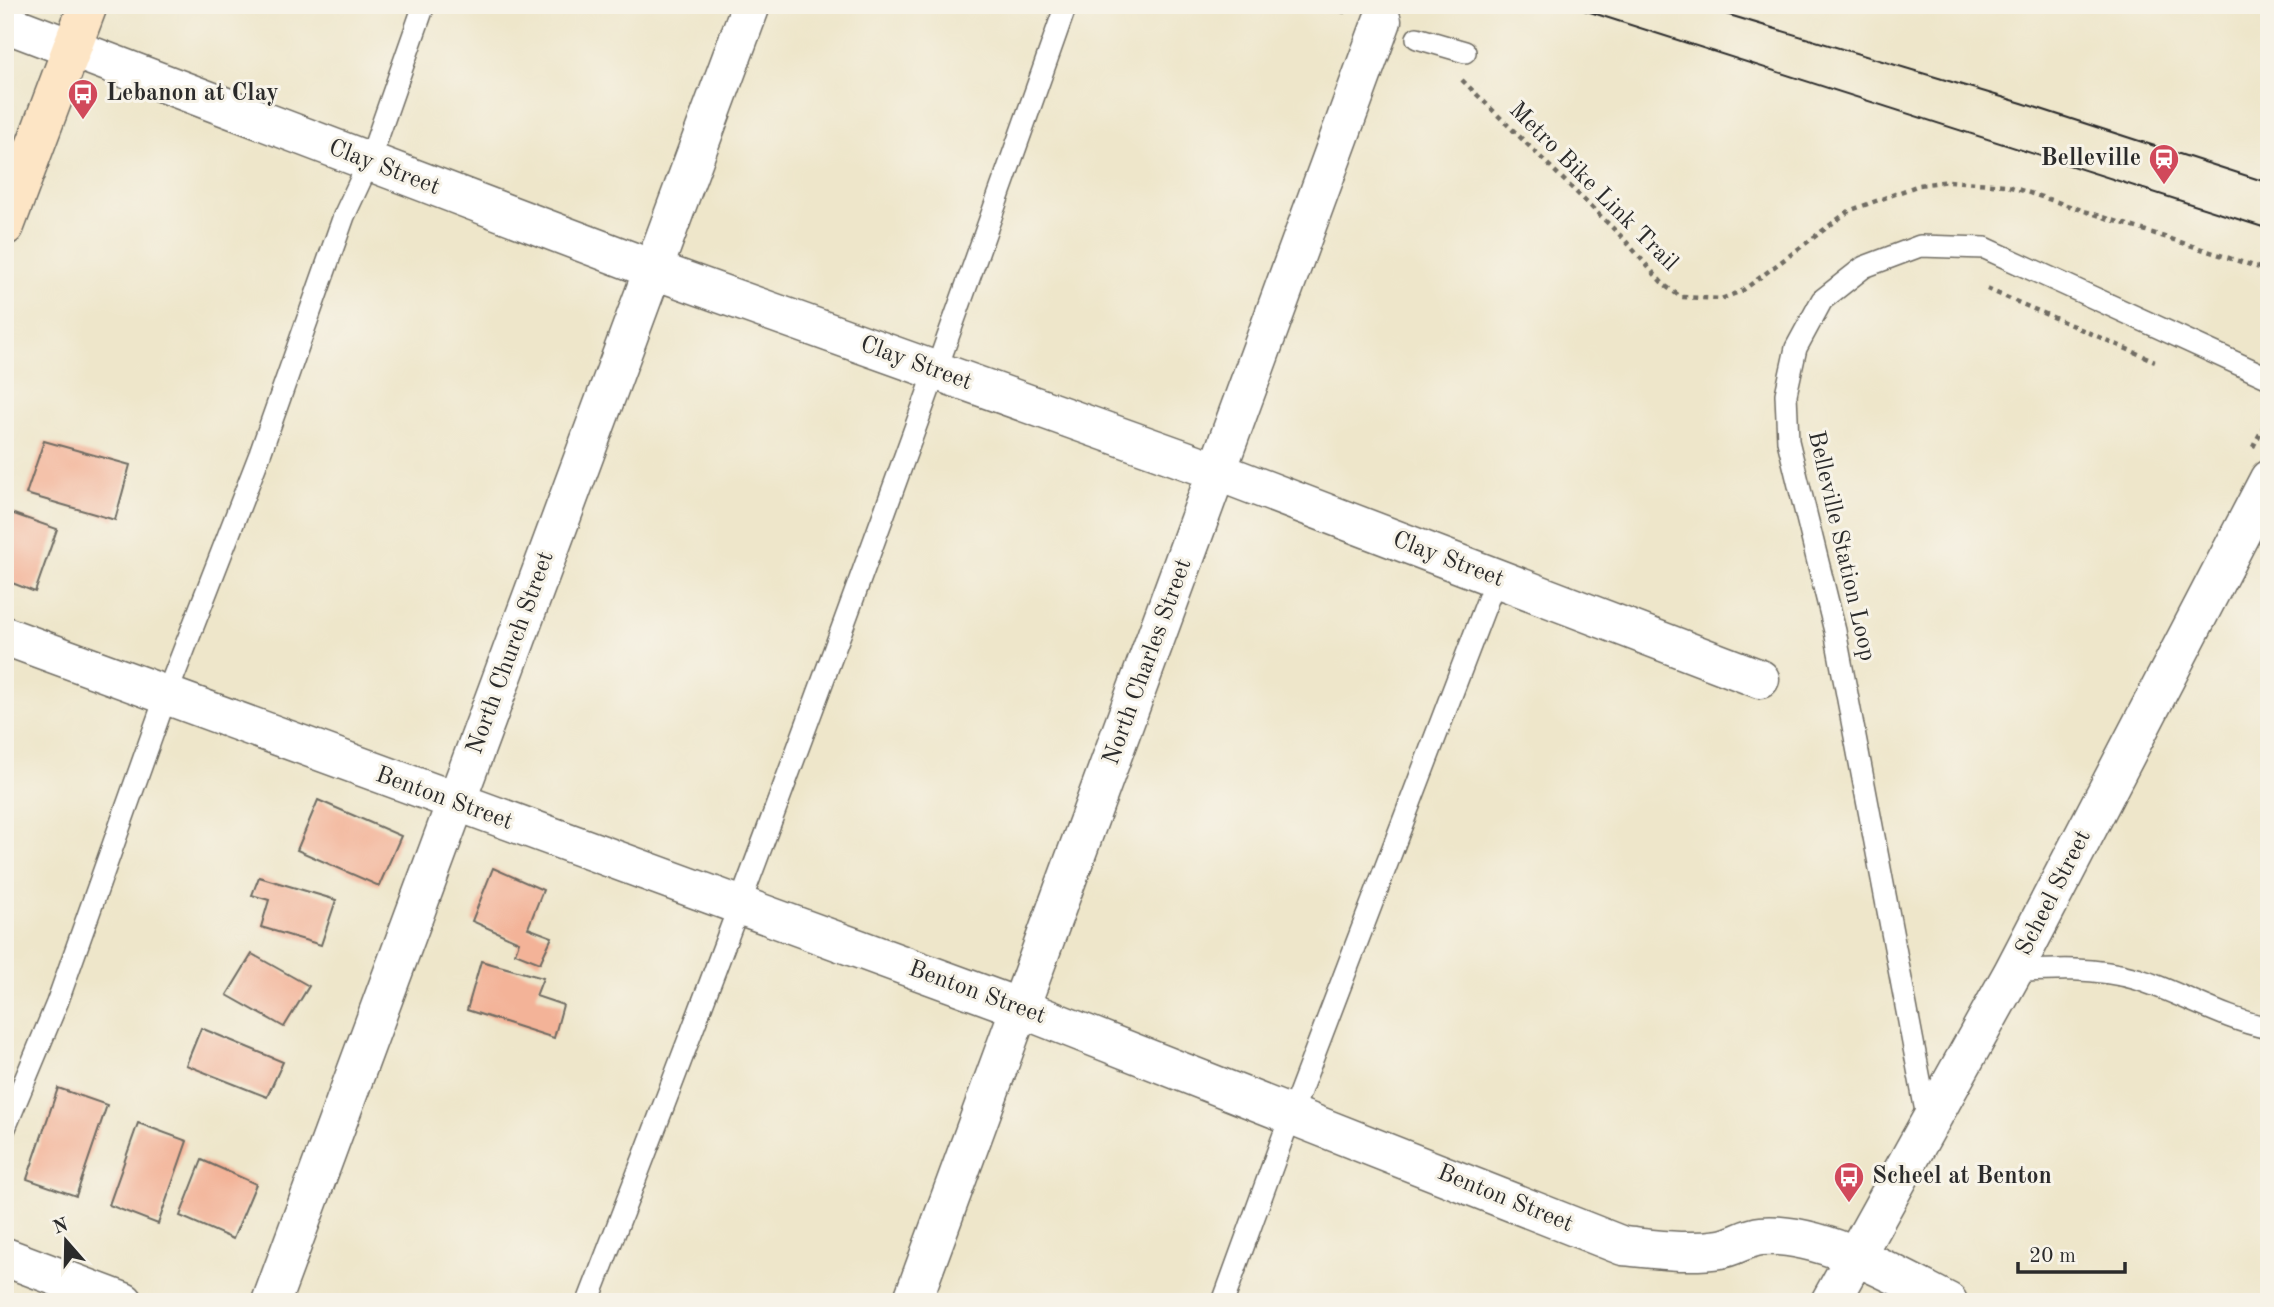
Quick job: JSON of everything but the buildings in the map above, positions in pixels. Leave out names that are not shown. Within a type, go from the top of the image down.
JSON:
[{"type":"main road","points":[[5,226],[88,5]]},
{"type":"street","name":"North Church Street","points":[[271,1302],[751,5]]},
{"type":"street","name":"North Charles Street","points":[[912,1302],[1219,472],[1382,21]]},
{"type":"street","name":"Clay Street","points":[[5,23],[652,269],[1219,472],[1760,678]]},
{"type":"street","name":"Scheel Street","points":[[1830,1302],[2013,972],[2269,479]]},
{"type":"street","name":"Benton Street","points":[[5,636],[1020,1008],[1623,1246],[1687,1251],[1722,1249],[1760,1235],[1794,1239],[1855,1255],[1948,1302]]},
{"type":"street","points":[[5,1257],[124,1302]]},
{"type":"lane","points":[[5,1128],[57,1003],[166,696],[260,454],[344,216],[369,162],[424,5]]},
{"type":"lane","points":[[588,1302],[741,907],[937,371],[1066,5]]},
{"type":"lane","points":[[1417,38],[1465,52]]},
{"type":"lane","name":"Belleville Station Loop","points":[[1929,1126],[1835,631],[1788,441],[1786,394],[1796,348],[1822,300],[1864,267],[1920,246],[1985,247],[2269,378]]},
{"type":"lane","points":[[1223,1302],[1291,1115],[1496,578]]},
{"type":"lane","points":[[2013,972],[2067,968],[2137,979],[2246,1024],[2269,1028]]},
{"type":"path","name":"Metro Bike Link Trail","points":[[1417,38],[1542,156],[1623,238],[1664,285],[1681,297],[1721,299],[1742,291],[1849,211],[1919,185],[1949,181],[2005,185],[2269,271]]},
{"type":"path","points":[[1987,289],[2166,366]]},
{"type":"tram line","points":[[1568,5],[2269,229]]},
{"type":"tram line","points":[[1696,5],[2022,103],[2269,183]]},
{"type":"place","name":"Lebanon at Clay","points":[[83,121]]},
{"type":"place","name":"Belleville","points":[[2164,186]]},
{"type":"place","name":"Scheel at Benton","points":[[1849,1204]]}]
